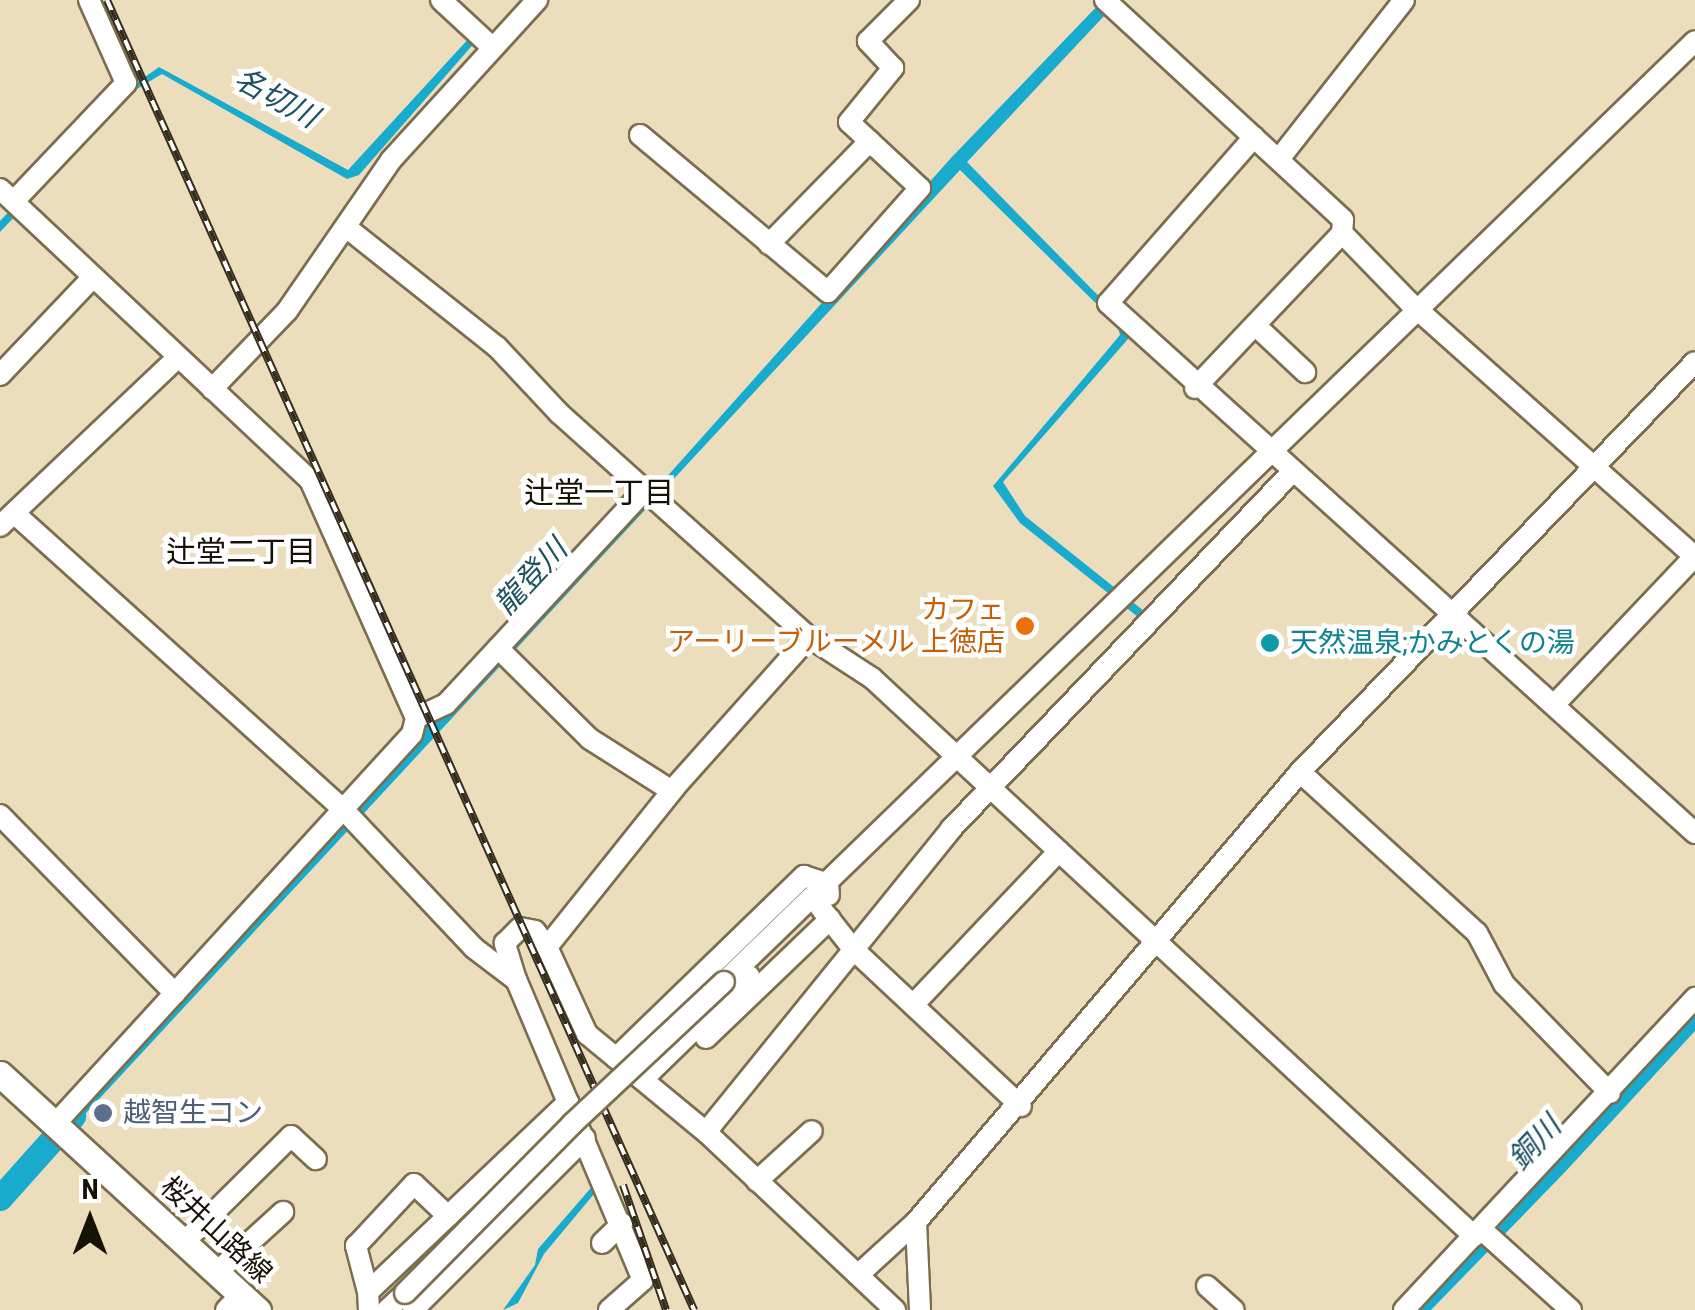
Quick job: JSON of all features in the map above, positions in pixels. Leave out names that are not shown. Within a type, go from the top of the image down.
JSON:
[{"type":"main road","name":"桜井山路線","points":[[0,1074],[216,1273],[242,1305]]},
{"type":"street","points":[[56,1123],[412,734],[416,718],[310,480],[7,195],[126,83],[89,0]]},
{"type":"street","points":[[441,0],[492,47]]},
{"type":"street","points":[[212,388],[287,311],[391,160],[537,0]]},
{"type":"street","points":[[640,135],[828,292],[920,188],[849,122],[894,68],[868,42],[909,0]]},
{"type":"street","points":[[1105,0],[1343,220],[1342,233],[1195,388]]},
{"type":"street","points":[[1279,158],[1404,0]]},
{"type":"street","points":[[409,1302],[572,1124],[828,884],[1695,41]]},
{"type":"street","points":[[1254,137],[1108,304],[1195,388],[1695,833]]},
{"type":"street","points":[[768,244],[870,141]]},
{"type":"street","points":[[346,227],[497,346],[559,413],[809,637],[872,678],[1477,1233],[1571,1310]]},
{"type":"street","points":[[1342,233],[1418,310],[1695,557],[1554,705]]},
{"type":"street","points":[[0,375],[92,277]]},
{"type":"street","points":[[1254,325],[1305,372]]},
{"type":"street","points":[[177,358],[7,520],[342,808],[474,948],[516,980]]},
{"type":"street","points":[[858,1275],[916,1222],[1021,1106],[1300,772],[1450,611],[1597,466],[1695,362]]},
{"type":"street","points":[[706,1132],[853,948],[992,790],[1292,472]]},
{"type":"street","points":[[416,718],[446,704],[647,488]]},
{"type":"street","points":[[547,946],[672,791],[809,637]]},
{"type":"street","points":[[498,648],[590,739],[672,791]]},
{"type":"street","points":[[1300,772],[1477,933],[1504,984],[1610,1093]]},
{"type":"street","points":[[0,815],[175,994]]},
{"type":"street","points":[[913,1005],[1059,851]]},
{"type":"street","points":[[616,1058],[804,876],[828,884]]},
{"type":"street","points":[[648,1084],[825,913],[828,884]]},
{"type":"street","points":[[825,913],[853,948],[1021,1106]]},
{"type":"street","points":[[609,1310],[642,1280],[622,1224],[516,980],[505,942],[513,932],[526,927],[547,946],[587,1034],[706,1132],[895,1310]]},
{"type":"street","points":[[1404,1310],[1695,998]]},
{"type":"street","points":[[368,1301],[448,1216],[568,1102]]},
{"type":"street","points":[[758,1181],[812,1130]]},
{"type":"street","points":[[182,1243],[291,1136],[316,1159]]},
{"type":"street","points":[[386,1310],[409,1302],[585,1138]]},
{"type":"street","points":[[368,1301],[356,1246],[414,1184],[448,1216]]},
{"type":"street","points":[[216,1273],[283,1212]]},
{"type":"street","points":[[916,1222],[920,1310]]},
{"type":"street","points":[[602,1243],[622,1224]]},
{"type":"street","points":[[1207,1286],[1234,1310]]},
{"type":"water","points":[[1103,0],[1119,0],[967,162],[1130,328],[1128,339],[1003,482],[1025,516],[1149,615],[1143,621],[1020,523],[993,486],[1120,335],[1117,324],[960,170],[75,1125],[65,1117],[422,727],[438,719],[639,508],[951,158]]},
{"type":"water","points":[[471,36],[477,40],[359,175],[347,179],[162,74],[135,90],[0,232],[0,221],[118,96],[159,67],[348,170]]},
{"type":"water","points":[[1695,1010],[1695,1031],[1565,1172],[1431,1310],[1412,1310]]},
{"type":"water","points":[[596,1182],[599,1188],[544,1254],[518,1303],[503,1310],[535,1265],[538,1249]]},
{"type":"waterway","name":"龍登川","points":[[0,1198],[73,1116]]},
{"type":"railway","points":[[107,0],[694,1310]]},
{"type":"railway","points":[[623,1185],[666,1310]]},
{"type":"place","name":"カフェ アーリーブルーメル 上徳店","points":[[1025,626]]},
{"type":"place","name":"天然温泉;かみとくの湯","points":[[1270,643]]},
{"type":"place","name":"越智生コン","points":[[103,1113]]},
{"type":"district","name":"辻堂一丁目","points":[[599,493]]},
{"type":"district","name":"辻堂二丁目","points":[[241,552]]},
{"type":"water label","name":"名切川","points":[[276,98]]},
{"type":"water label","name":"銅川","points":[[1535,1143]]}]
